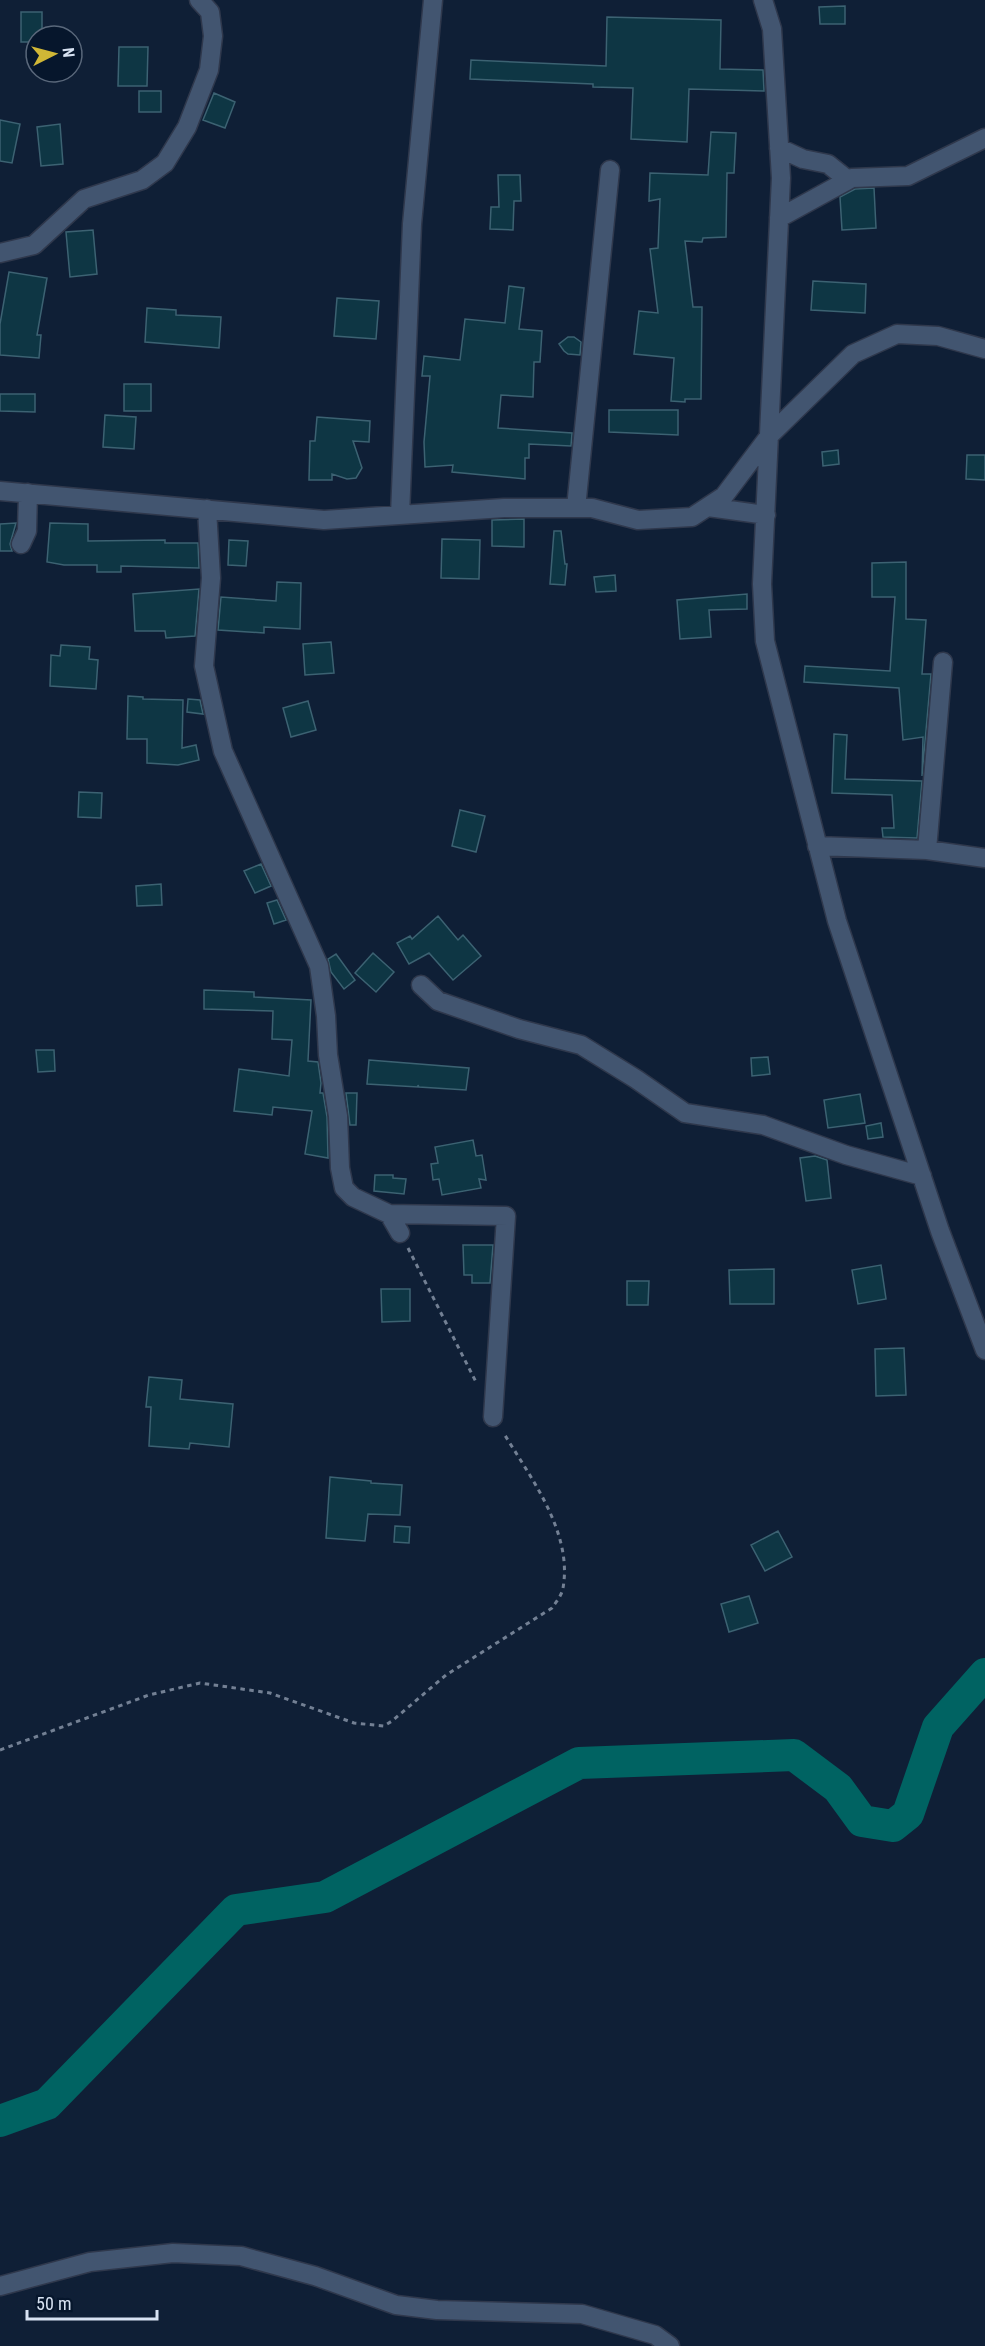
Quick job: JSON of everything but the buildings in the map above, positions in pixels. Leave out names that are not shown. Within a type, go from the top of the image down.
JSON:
[{"type":"street","points":[[0,253],[34,245],[84,199],[142,180],[165,163],[186,127],[209,70],[213,36],[210,12],[199,0]]},
{"type":"street","points":[[400,515],[412,224],[433,0]]},
{"type":"street","points":[[763,0],[772,29],[781,178],[762,584],[765,640],[837,921],[940,1231],[985,1350]]},
{"type":"street","points":[[779,218],[848,180],[908,177],[985,138]]},
{"type":"street","points":[[779,148],[803,159],[828,164],[848,180]]},
{"type":"street","points":[[576,508],[610,170]]},
{"type":"street","points":[[0,491],[324,520],[504,508],[592,508],[639,520],[692,517],[724,496],[770,435],[853,354],[897,334],[938,336],[985,349]]},
{"type":"street","points":[[21,544],[27,531],[28,493]]},
{"type":"street","points":[[708,507],[766,514]]},
{"type":"street","points":[[207,509],[211,578],[204,666],[223,751],[319,966],[326,1016],[328,1054],[338,1116],[340,1168],[344,1188],[353,1197],[389,1214],[506,1216],[493,1417]]},
{"type":"street","points":[[927,850],[943,662]]},
{"type":"street","points":[[817,846],[927,850],[985,858]]},
{"type":"street","points":[[421,985],[438,1001],[519,1029],[581,1045],[685,1113],[763,1125],[846,1155],[922,1176]]},
{"type":"street","points":[[389,1214],[400,1233]]},
{"type":"street","points":[[0,2286],[90,2262],[173,2253],[241,2256],[315,2276],[396,2305],[437,2310],[582,2314],[655,2335],[670,2346]]},
{"type":"path","points":[[400,1233],[478,1386]]},
{"type":"path","points":[[0,1750],[149,1695],[201,1683],[270,1693],[354,1723],[384,1726],[392,1721],[446,1675],[552,1608],[563,1590],[565,1556],[546,1502],[493,1417]]},
{"type":"waterway","points":[[0,2121],[47,2104],[236,1910],[325,1897],[579,1763],[794,1755],[838,1788],[862,1821],[893,1826],[908,1814],[938,1727],[985,1674]]}]
